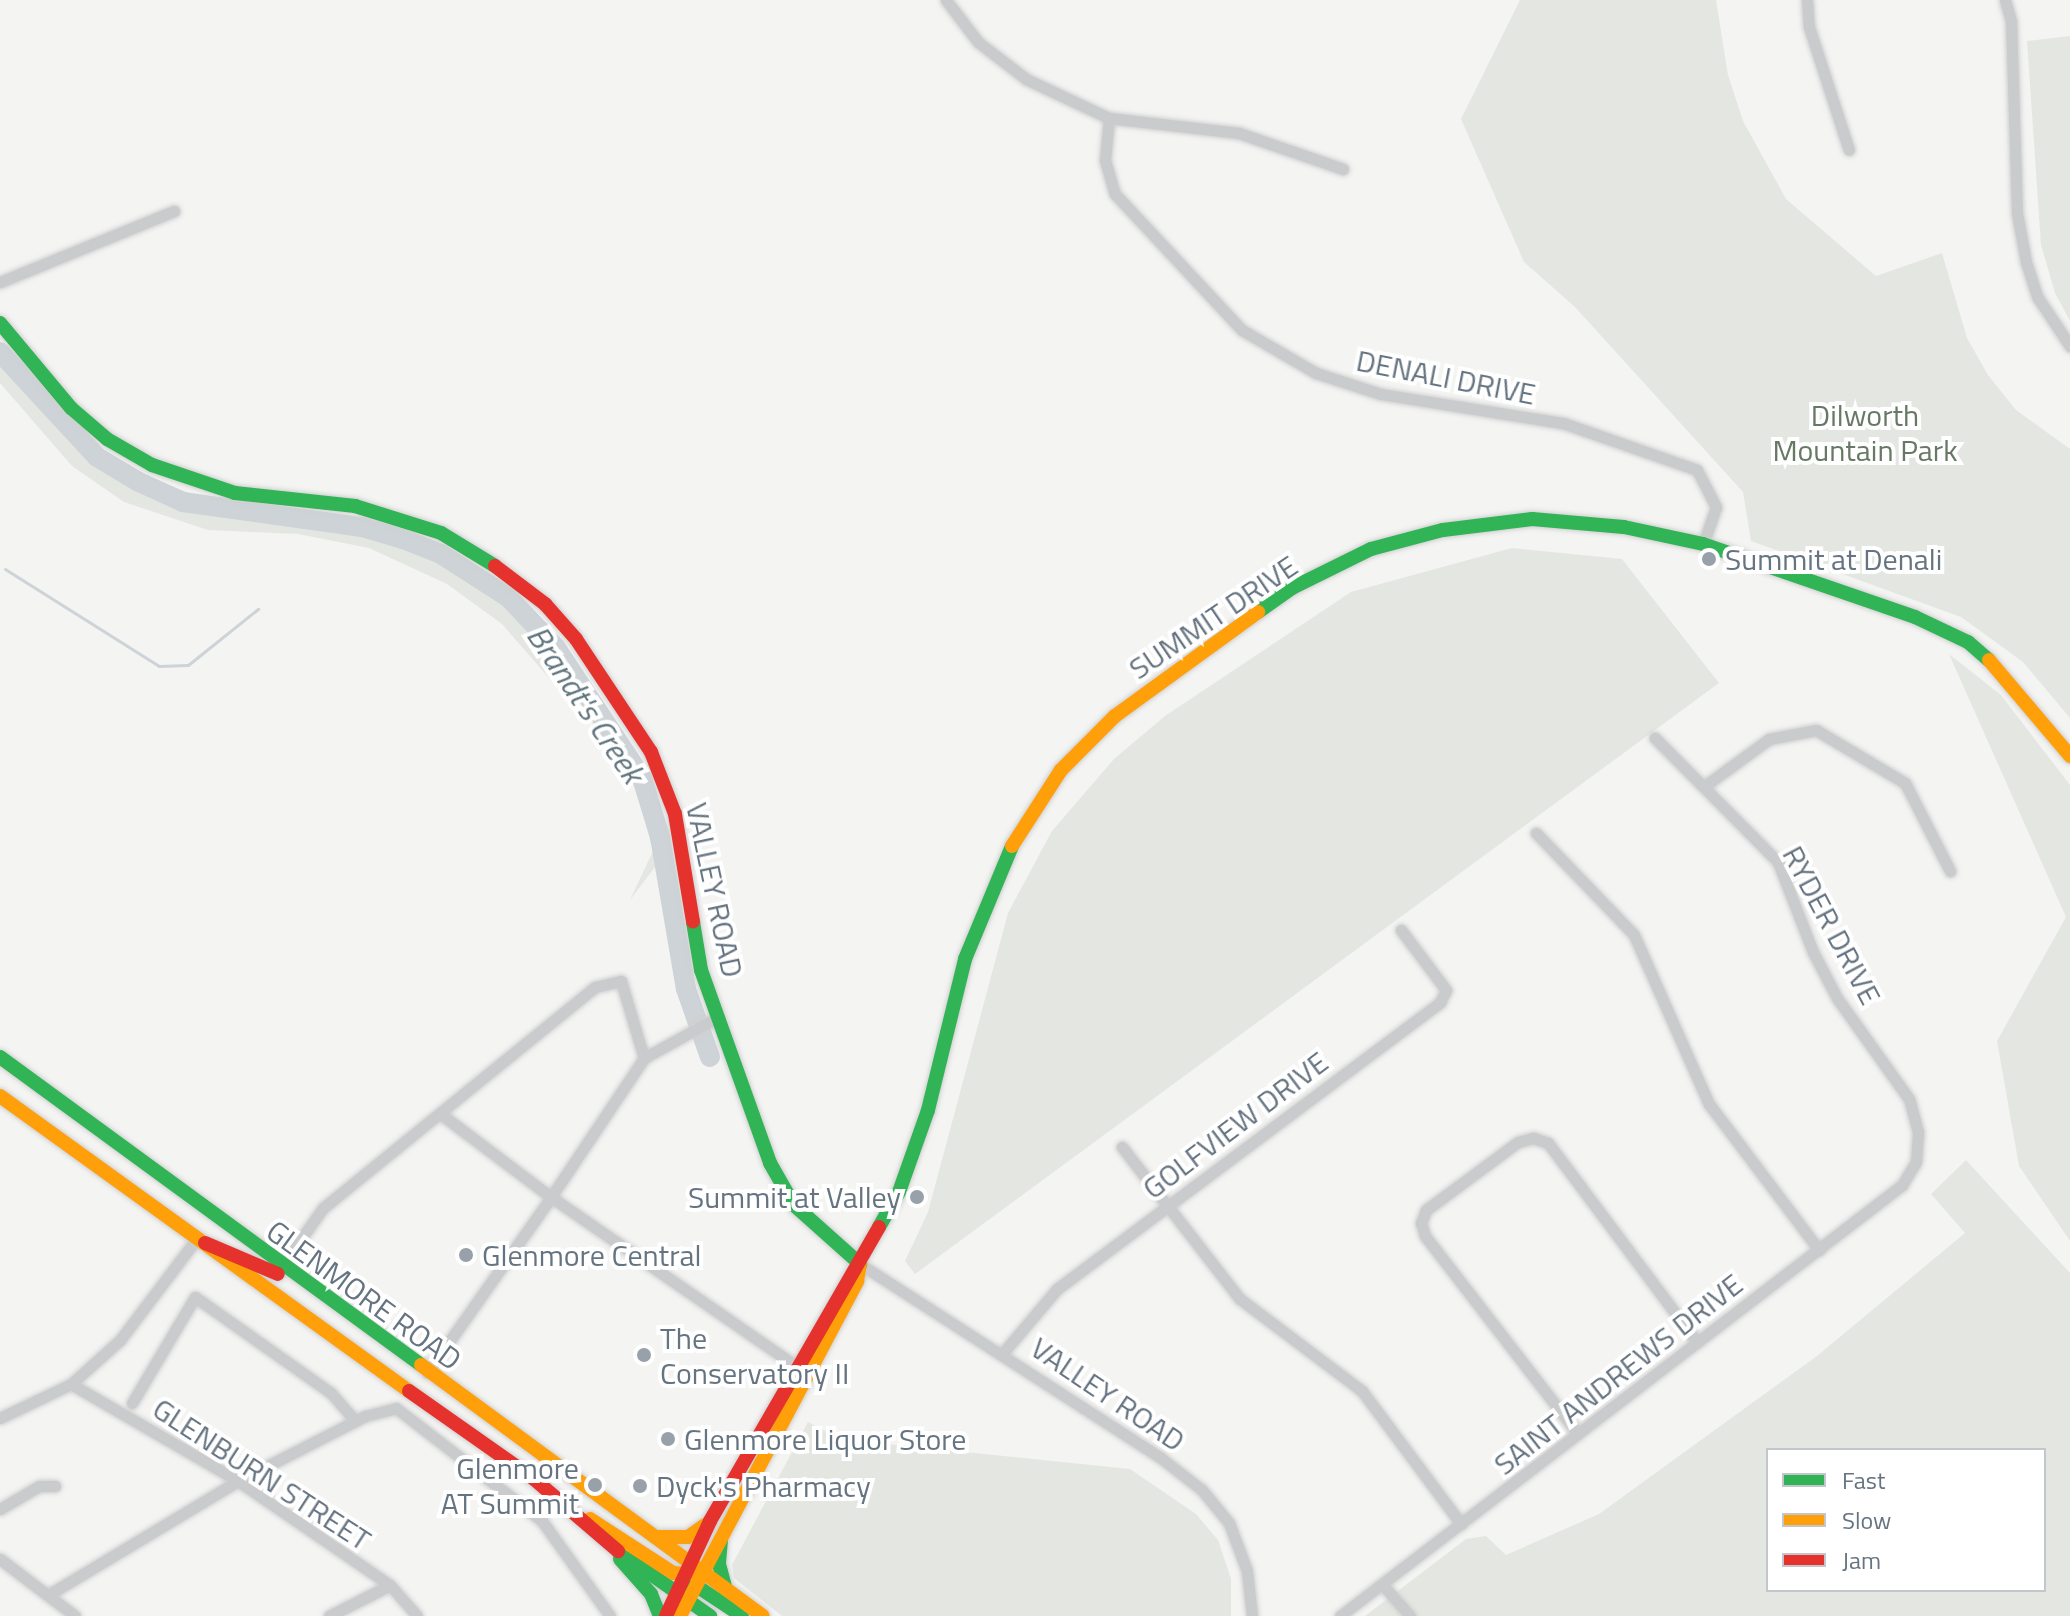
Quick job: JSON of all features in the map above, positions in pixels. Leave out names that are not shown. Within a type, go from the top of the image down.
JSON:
[{"type":"main road","name":"VALLEY ROAD","points":[[0,323],[71,408],[107,439],[152,465],[235,493],[355,506],[441,533],[518,580],[545,604],[576,639],[651,752],[675,814],[691,925],[718,1017],[770,1163],[794,1205],[860,1264]]},
{"type":"main road","name":"SUMMIT DRIVE","points":[[691,1569],[724,1529],[857,1281],[860,1264],[899,1192],[918,1137],[965,959],[988,895],[1018,833],[1061,770],[1115,716],[1292,588],[1371,549],[1443,530],[1532,519],[1624,527],[1703,544],[1915,617],[1968,642],[2005,674],[2070,756]]},
{"type":"main road","name":"GLENMORE ROAD","points":[[0,1057],[314,1292],[650,1535],[691,1569]]},
{"type":"main road","name":"GLENMORE ROAD","points":[[0,1096],[195,1241],[534,1479],[607,1543],[685,1592]]},
{"type":"main road","points":[[195,1241],[223,1247],[314,1292]]},
{"type":"main road","name":"SUMMIT DRIVE","points":[[685,1592],[710,1521],[847,1276],[860,1264]]},
{"type":"main road","points":[[534,1479],[673,1573],[691,1569],[725,1586],[763,1616]]},
{"type":"main road","points":[[650,1535],[688,1537],[710,1521]]},
{"type":"main road","points":[[724,1529],[719,1564],[725,1586]]},
{"type":"main road","points":[[607,1543],[651,1594],[660,1616]]},
{"type":"main road","points":[[666,1616],[685,1592]]},
{"type":"main road","points":[[680,1616],[685,1592]]},
{"type":"main road","points":[[685,1592],[710,1616]]},
{"type":"main road","points":[[685,1592],[742,1616]]},
{"type":"street","points":[[946,0],[978,42],[1026,79],[1109,118],[1239,133],[1343,169]]},
{"type":"street","points":[[1807,0],[1809,27],[1849,150]]},
{"type":"street","points":[[2005,0],[2011,21],[2017,213],[2038,298],[2070,346]]},
{"type":"street","name":"DENALI DRIVE","points":[[1109,118],[1105,160],[1115,194],[1242,330],[1316,373],[1368,390],[1563,423],[1697,470],[1716,507],[1703,544]]},
{"type":"street","points":[[0,282],[174,211]]},
{"type":"street","points":[[1706,785],[1769,739],[1816,730],[1905,783],[1950,871]]},
{"type":"street","name":"RYDER DRIVE","points":[[1655,738],[1706,785],[1778,862],[1813,952],[1837,998],[1909,1099],[1918,1132],[1916,1162]]},
{"type":"street","points":[[1536,833],[1634,935],[1655,976],[1688,1067],[1709,1104],[1819,1250]]},
{"type":"street","name":"GOLFVIEW DRIVE","points":[[1002,1354],[1057,1289],[1440,1002],[1446,990],[1401,930]]},
{"type":"street","points":[[281,1267],[323,1208],[442,1115],[595,987],[621,981],[644,1058]]},
{"type":"street","points":[[427,1373],[644,1058],[718,1017]]},
{"type":"street","points":[[442,1115],[551,1197],[796,1366]]},
{"type":"street","points":[[1578,1434],[1425,1236],[1421,1223],[1426,1210],[1518,1142],[1533,1138],[1548,1143],[1697,1342]]},
{"type":"street","points":[[1122,1147],[1240,1299],[1362,1391],[1461,1524]]},
{"type":"street","name":"SAINT ANDREWS DRIVE","points":[[1340,1616],[1902,1185],[1916,1162]]},
{"type":"street","points":[[0,1418],[71,1384],[120,1340],[195,1241]]},
{"type":"street","name":"VALLEY ROAD","points":[[860,1264],[1002,1354],[1202,1490],[1229,1523],[1247,1571],[1252,1616]]},
{"type":"street","points":[[132,1403],[195,1297],[331,1393],[360,1418]]},
{"type":"street","name":"GLENBURN STREET","points":[[71,1384],[238,1481],[390,1585],[417,1616]]},
{"type":"street","points":[[48,1595],[238,1481],[360,1418],[396,1408],[515,1496],[542,1521],[610,1616]]},
{"type":"street","points":[[0,1509],[39,1486],[55,1486]]},
{"type":"street","points":[[0,1559],[75,1616]]},
{"type":"street","points":[[1382,1584],[1410,1616]]},
{"type":"street","points":[[329,1616],[390,1585]]},
{"type":"green space","name":"Dilworth Mountain Park","points":[[1520,0],[1716,0],[1728,75],[1743,121],[1786,199],[1876,276],[1942,253],[1967,338],[1988,375],[2016,410],[2070,449],[2070,718],[2023,662],[1961,617],[1751,541],[1743,492],[1575,307],[1524,262],[1461,119]]},
{"type":"green space","points":[[2070,36],[2070,321],[2055,293],[2041,245],[2027,41]]},
{"type":"green space","points":[[0,346],[70,427],[134,472],[192,494],[353,519],[402,533],[466,562],[522,602],[576,662],[640,761],[660,804],[671,846],[630,900],[653,851],[637,790],[564,681],[556,686],[502,624],[447,584],[369,548],[298,534],[208,530],[124,502],[72,466],[0,383]]},
{"type":"green space","points":[[1512,548],[1622,559],[1719,683],[915,1274],[905,1261],[928,1212],[1008,913],[1052,831],[1114,759],[1165,716],[1351,592]]},
{"type":"green space","points":[[1949,654],[2001,695],[2070,785],[2070,1241],[2019,1166],[1997,1041],[2066,917]]},
{"type":"green space","points":[[1966,1160],[2070,1273],[2070,1616],[1365,1616],[1466,1539],[1486,1536],[1506,1555],[1599,1514],[1817,1356],[1965,1233],[1931,1194]]},
{"type":"green space","points":[[808,1422],[840,1439],[1130,1469],[1196,1514],[1218,1540],[1231,1579],[1231,1616],[782,1616],[734,1578],[732,1565]]},
{"type":"waterway","name":"Brandt's Creek","points":[[0,352],[97,457],[139,482],[183,502],[362,527],[403,539],[441,554],[508,597],[556,648],[642,778],[660,837],[686,989],[710,1057]]},
{"type":"waterway","points":[[5,569],[159,666],[188,665],[258,609]]},
{"type":"traffic: fast","points":[[0,323],[71,408],[107,439],[152,465],[235,493],[355,506],[441,533],[495,566]]},
{"type":"traffic: fast","points":[[1258,612],[1292,588],[1371,549],[1443,530],[1532,519],[1624,527],[1703,544],[1915,617],[1968,642],[1989,660]]},
{"type":"traffic: fast","points":[[879,1227],[899,1192],[928,1110],[965,959],[1012,846]]},
{"type":"traffic: fast","points":[[693,922],[701,970],[770,1163],[794,1205],[860,1264]]},
{"type":"traffic: fast","points":[[0,1057],[421,1365]]},
{"type":"traffic: fast","points":[[721,1540],[719,1564],[725,1586]]},
{"type":"traffic: fast","points":[[618,1551],[710,1616]]},
{"type":"traffic: fast","points":[[620,1559],[651,1594],[660,1616]]},
{"type":"traffic: fast","points":[[687,1587],[701,1589],[742,1616]]},
{"type":"traffic: slow","points":[[1012,846],[1061,770],[1115,716],[1258,612]]},
{"type":"traffic: slow","points":[[1989,660],[2070,756]]},
{"type":"traffic: slow","points":[[0,1096],[409,1391]]},
{"type":"traffic: slow","points":[[680,1616],[857,1281],[860,1264]]},
{"type":"traffic: slow","points":[[421,1365],[763,1616]]},
{"type":"traffic: slow","points":[[590,1519],[673,1573],[688,1574]]},
{"type":"traffic: slow","points":[[658,1537],[688,1537],[705,1525]]},
{"type":"traffic: jam","points":[[495,566],[545,604],[576,639],[651,752],[675,814],[693,922]]},
{"type":"traffic: jam","points":[[666,1616],[710,1521],[879,1227]]},
{"type":"traffic: jam","points":[[205,1243],[278,1274]]},
{"type":"traffic: jam","points":[[409,1391],[534,1479],[618,1551]]},
{"type":"place","name":"Summit at Denali","points":[[1709,559]]},
{"type":"place","name":"Summit at Valley","points":[[917,1197]]},
{"type":"place","name":"Glenmore Central","points":[[466,1255]]},
{"type":"place","name":"The Conservatory II","points":[[644,1355]]},
{"type":"place","name":"Glenmore Liquor Store","points":[[668,1439]]},
{"type":"place","name":"Glenmore AT Summit","points":[[595,1485]]},
{"type":"place","name":"Dyck's Pharmacy","points":[[640,1486]]}]
